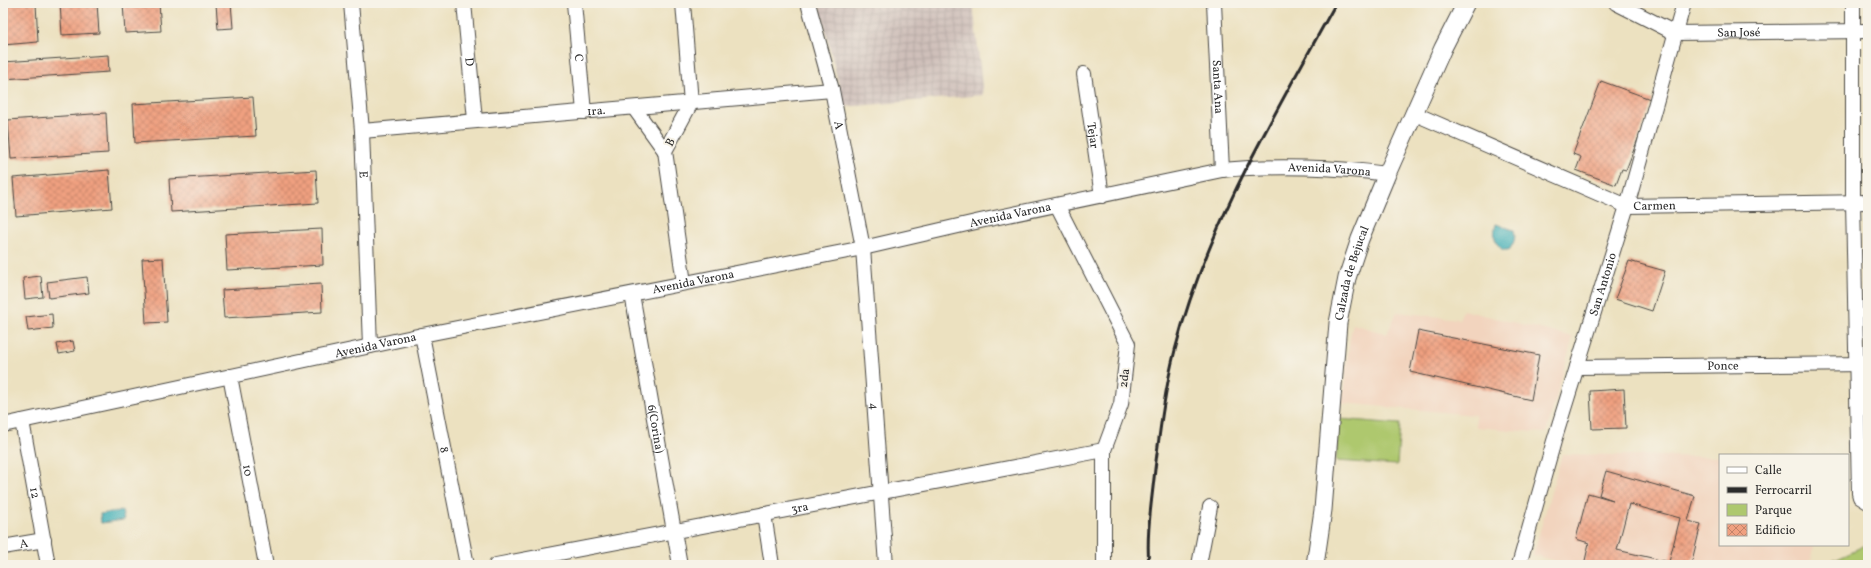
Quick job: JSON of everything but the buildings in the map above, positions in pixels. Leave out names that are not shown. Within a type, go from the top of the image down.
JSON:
[{"type":"main road","name":"Calzada de Bejucal","points":[[1315,565],[1323,510],[1338,323],[1347,278],[1360,239],[1413,113],[1442,48],[1466,3]]},
{"type":"street","name":"E","points":[[351,3],[362,131],[370,346]]},
{"type":"street","name":"D","points":[[464,3],[475,120]]},
{"type":"street","name":"C","points":[[574,3],[584,112]]},
{"type":"street","points":[[683,3],[691,104]]},
{"type":"street","name":"A","points":[[808,3],[832,90],[863,248]]},
{"type":"street","name":"Santa Ana","points":[[1214,3],[1222,170]]},
{"type":"street","name":"San José","points":[[1616,3],[1675,33],[1868,32]]},
{"type":"street","name":"San Antonio","points":[[1519,565],[1554,441],[1627,206],[1684,3]]},
{"type":"street","points":[[1853,3],[1853,202],[1862,364],[1859,493],[1860,497],[1868,502]]},
{"type":"street","name":"Tejar","points":[[1084,74],[1102,196]]},
{"type":"street","name":"1ra.","points":[[362,131],[475,120],[691,104],[832,90]]},
{"type":"street","name":"B","points":[[684,283],[665,151],[691,104]]},
{"type":"street","points":[[634,108],[665,151]]},
{"type":"street","name":"Carmen","points":[[1413,113],[1627,206],[1868,202]]},
{"type":"street","name":"Avenida Varona","points":[[3,425],[422,335],[863,248],[980,220],[1222,170],[1246,168],[1355,170],[1387,174]]},
{"type":"street","name":"2da","points":[[1057,205],[1128,344],[1121,404],[1104,450],[1104,565]]},
{"type":"street","name":"4","points":[[863,248],[886,565]]},
{"type":"street","name":"6(Corina)","points":[[632,294],[680,565]]},
{"type":"street","name":"8","points":[[422,335],[467,565]]},
{"type":"street","name":"Ponce","points":[[1577,367],[1862,364]]},
{"type":"street","name":"10","points":[[230,376],[266,565]]},
{"type":"street","name":"12","points":[[22,421],[48,565]]},
{"type":"street","name":"3ra","points":[[496,565],[1104,450]]},
{"type":"street","points":[[1199,565],[1210,507]]},
{"type":"street","points":[[764,514],[772,565]]},
{"type":"street","name":"A","points":[[3,547],[44,540]]},
{"type":"shaded area","points":[[819,3],[973,3],[983,95],[844,107]]},
{"type":"shaded area","points":[[1463,310],[1573,337],[1546,433],[1476,427],[1475,415],[1342,403],[1353,324],[1387,334],[1397,312],[1459,319]]},
{"type":"shaded area","points":[[1562,454],[1719,457],[1719,546],[1814,546],[1812,559],[1800,565],[1573,565],[1533,555]]},
{"type":"green space","points":[[1339,419],[1400,424],[1397,465],[1336,461]]},
{"type":"green space","points":[[1868,544],[1868,565],[1822,565]]},
{"type":"water","points":[[1496,224],[1514,230],[1514,240],[1509,250],[1503,250],[1496,242]]},
{"type":"water","points":[[122,511],[124,520],[101,523],[100,514]]},
{"type":"railway","points":[[1149,565],[1148,541],[1150,517],[1163,409],[1175,350],[1189,304],[1205,259],[1224,215],[1267,129],[1336,3]]}]
